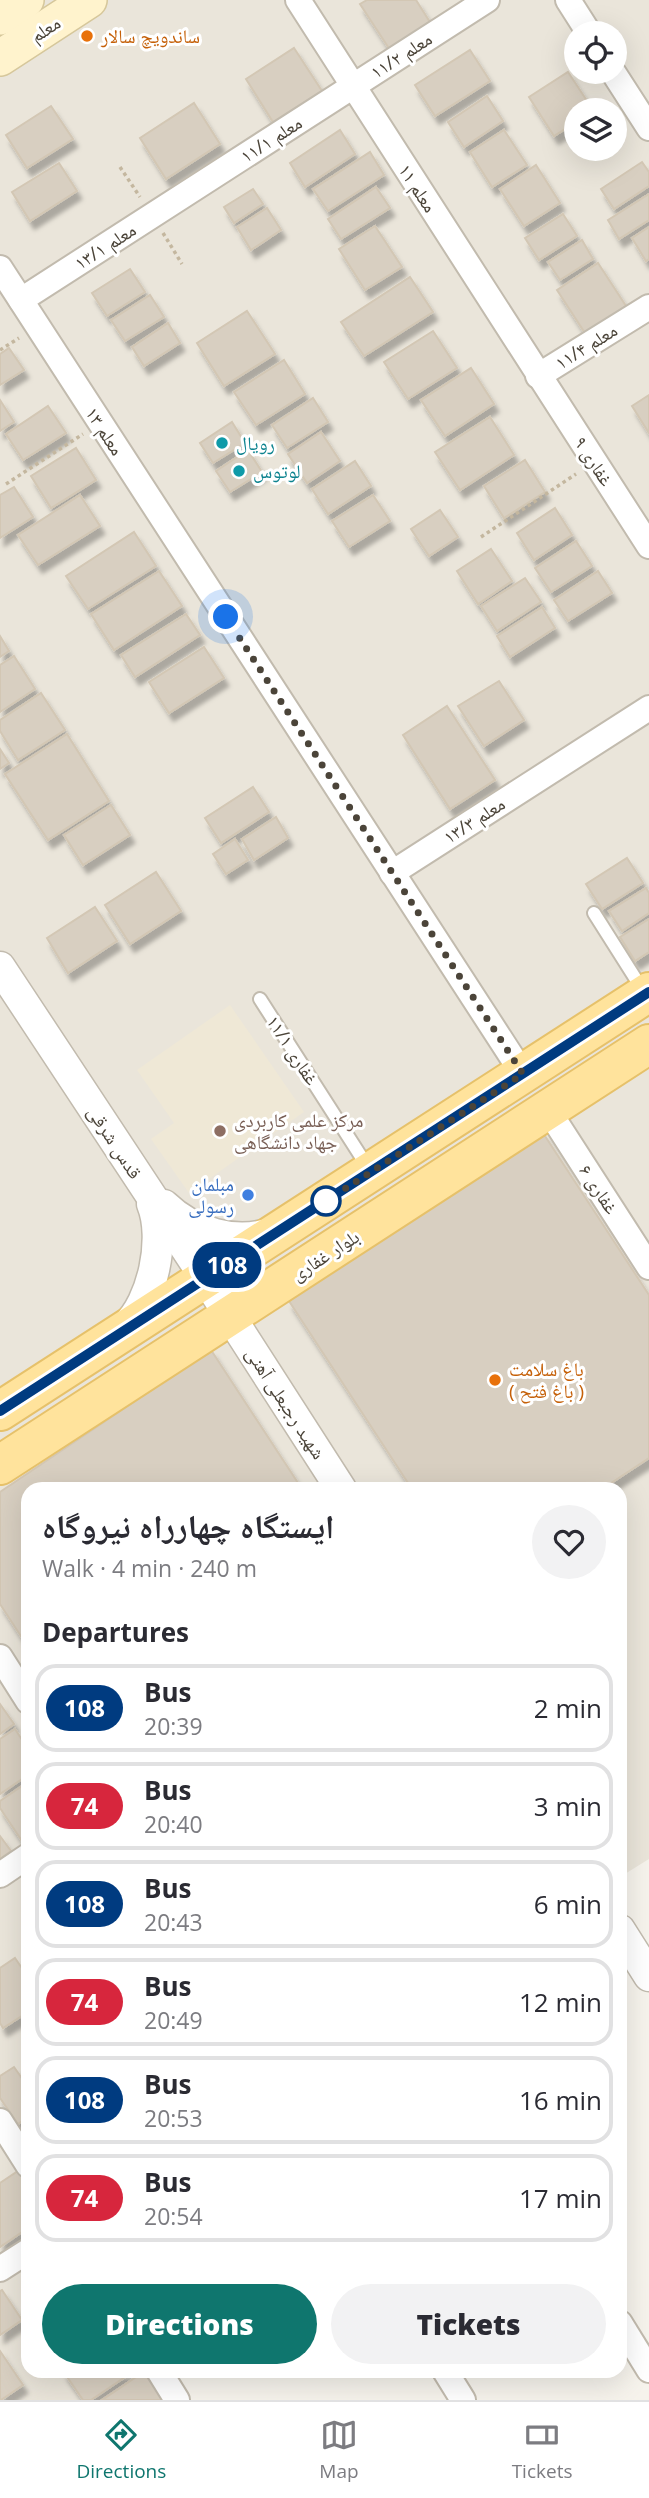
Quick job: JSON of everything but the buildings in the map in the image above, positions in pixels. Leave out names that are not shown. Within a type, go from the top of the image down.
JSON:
[{"type":"main road","name":"معلم","points":[[0,17],[26,0]]},
{"type":"main road","name":"معلم","points":[[0,58],[89,0]]},
{"type":"main road","points":[[3,1402],[108,1342],[647,993]]},
{"type":"main road","name":"بلوار غفاری","points":[[0,1465],[649,1044]]},
{"type":"street","name":"معلم ۱۱","points":[[298,0],[538,376]]},
{"type":"street","name":"معلم ۱۱/۲","points":[[354,86],[487,0]]},
{"type":"street","points":[[568,0],[581,21]]},
{"type":"street","points":[[621,84],[649,128]]},
{"type":"street","name":"معلم ۱۱/۱","points":[[188,192],[354,86]]},
{"type":"street","name":"معلم ۱۳/۱","points":[[21,300],[188,192]]},
{"type":"street","name":"معلم ۱۳","points":[[0,268],[523,1074]]},
{"type":"street","name":"معلم ۱۱/۴","points":[[538,376],[642,311]]},
{"type":"street","name":"غفاری ۹","points":[[538,376],[649,546]]},
{"type":"street","name":"معلم ۱۳/۳","points":[[392,873],[556,767],[646,716]]},
{"type":"street","name":"قدس شرقی","points":[[1,970],[230,1317]]},
{"type":"street","name":"غفاری ۶","points":[[548,1110],[649,1267]]},
{"type":"street","points":[[145,1188],[174,1215],[211,1232],[230,1237],[257,1238],[286,1227]]},
{"type":"street","points":[[108,1342],[135,1319],[149,1291],[155,1267],[157,1215],[145,1188]]},
{"type":"street","name":"شهید رجبعلی آهنی","points":[[230,1317],[336,1482]]},
{"type":"street","points":[[0,1657],[21,1690]]},
{"type":"street","points":[[0,1875],[21,1861]]},
{"type":"street","points":[[627,1941],[649,1976]]},
{"type":"street","points":[[0,2121],[21,2154]]},
{"type":"street","points":[[0,2269],[21,2256]]},
{"type":"street","points":[[627,2334],[649,2370]]},
{"type":"street","points":[[163,2378],[177,2400]]},
{"type":"street","points":[[449,2378],[463,2400]]},
{"type":"lane","points":[[594,913],[647,993]]},
{"type":"lane","name":"غفاری ۱۱/۱","points":[[260,999],[371,1172]]},
{"type":"path","points":[[6,484],[100,423]]},
{"type":"path","points":[[481,537],[595,462]]},
{"type":"shaded area","points":[[0,0],[649,0],[649,1859],[627,1873],[627,1482],[21,1482],[21,2378],[159,2378],[174,2400],[0,2400]]},
{"type":"shaded area","points":[[230,1005],[304,1112],[189,1193],[151,1139],[174,1123],[137,1070]]},
{"type":"bus line","name":"108","points":[[0,1411],[649,992]]},
{"type":"place","name":"ساندویچ سالار","points":[[87,36]]},
{"type":"place","name":"رویال","points":[[222,443]]},
{"type":"place","name":"لوتوس","points":[[239,471]]},
{"type":"place","name":"مرکز علمی کاربردی جهاد دانشگاهی","points":[[220,1131]]},
{"type":"place","name":"مبلمان رسولی","points":[[248,1195]]},
{"type":"place","name":"باغ سلامت ( باغ فتح )","points":[[495,1380]]},
{"type":"route","points":[[226,617],[523,1074],[326,1201]]}]
